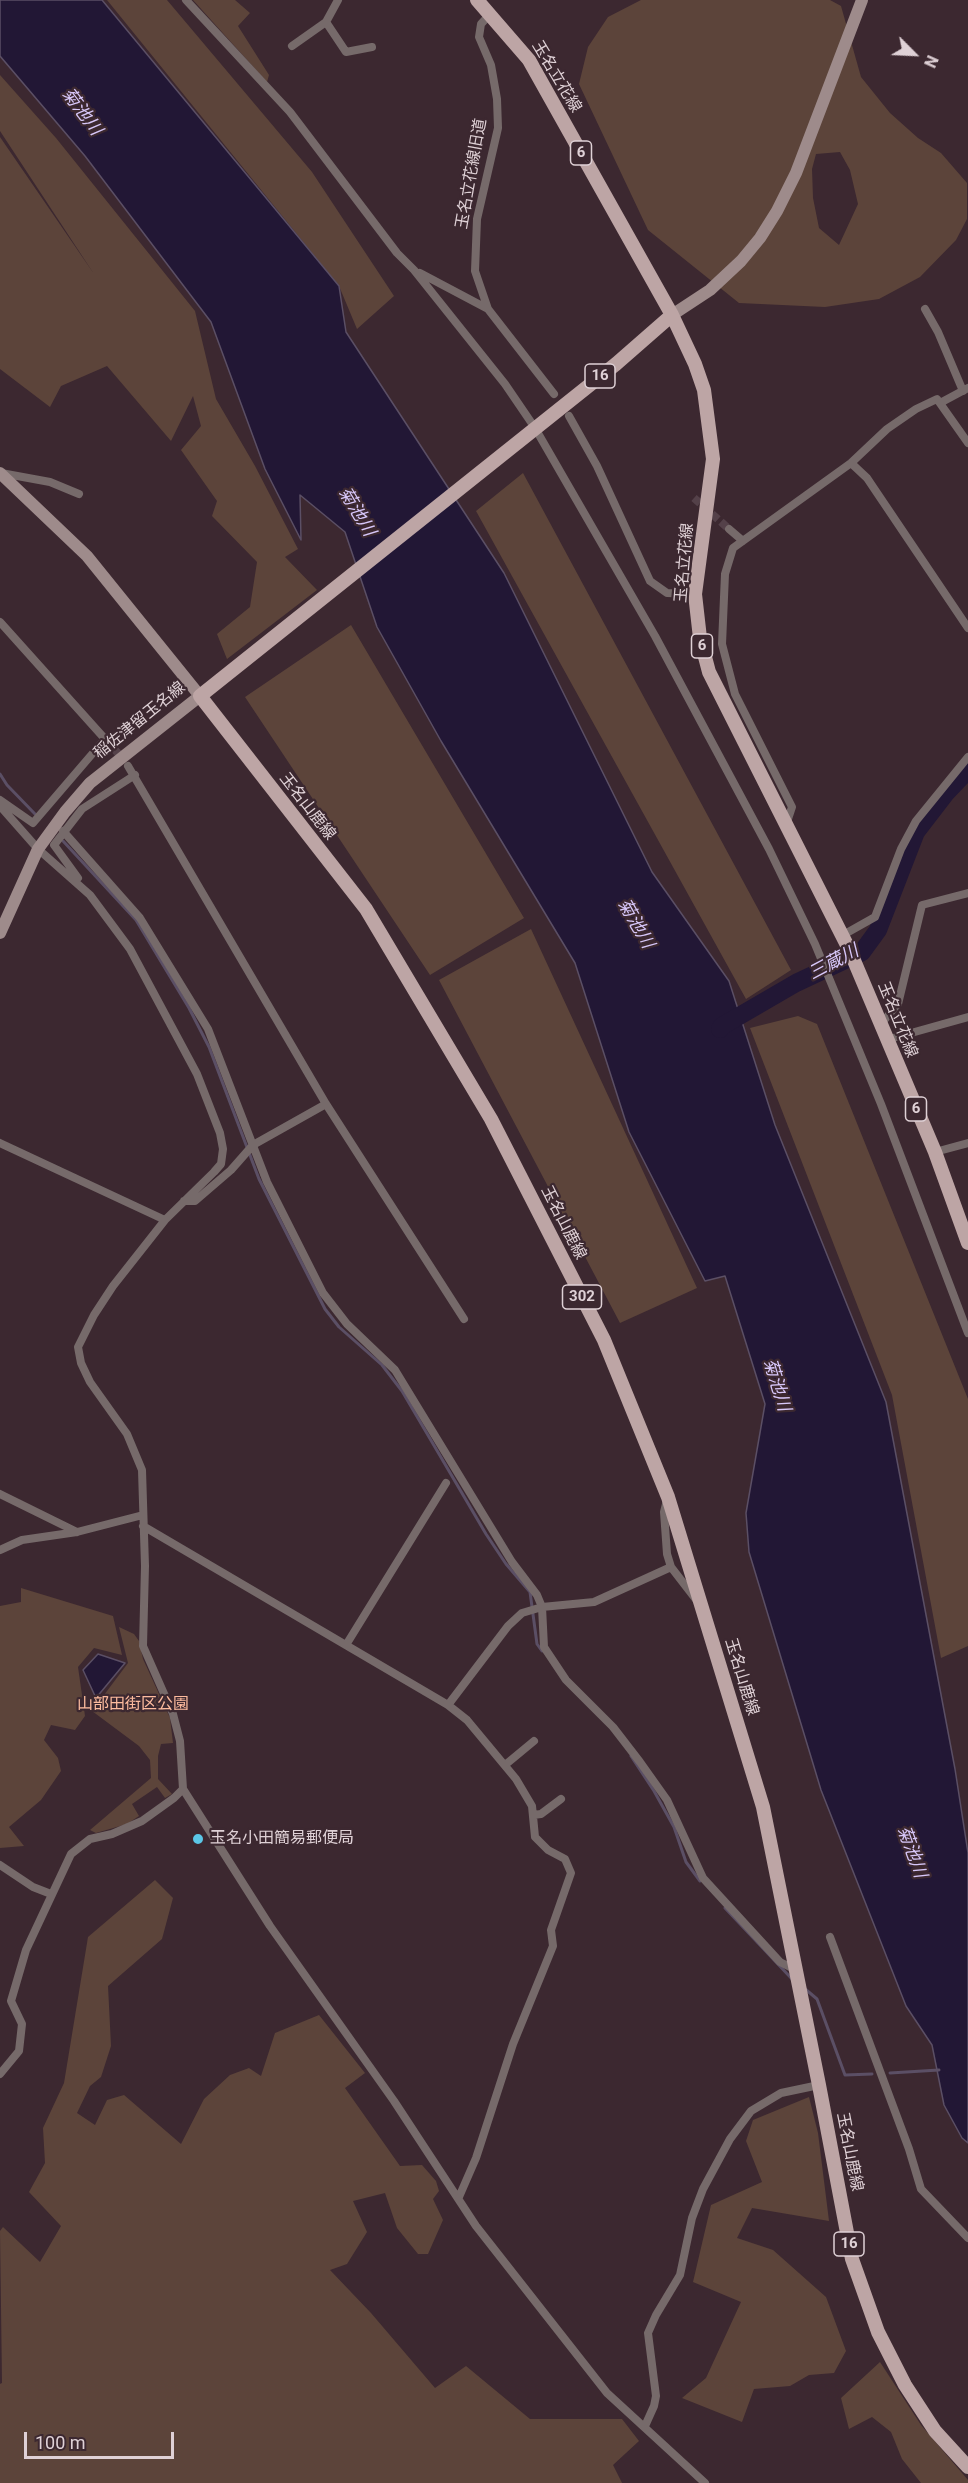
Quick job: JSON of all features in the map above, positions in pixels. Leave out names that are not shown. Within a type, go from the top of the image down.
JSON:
[{"type":"main road","name":"玉名立花線","points":[[477,0],[491,13],[529,60],[672,315],[691,354],[704,390],[713,459],[695,594],[699,638],[709,672],[723,704],[787,822],[843,935],[935,1152],[968,1243]]},
{"type":"main road","points":[[672,315],[710,290],[741,261],[760,238],[777,210],[800,162],[861,0]]},
{"type":"main road","name":"16","points":[[200,696],[616,364],[672,315]]},
{"type":"main road","name":"稲佐津留玉名線","points":[[0,473],[87,556],[200,696],[90,783],[38,849],[0,933]]},
{"type":"main road","name":"玉名山鹿線","points":[[200,696],[366,909],[491,1119],[604,1340],[668,1497],[763,1807],[852,2259],[878,2332],[905,2385],[935,2431],[968,2467]]},
{"type":"street","points":[[186,0],[290,112],[397,253],[414,270],[505,384],[530,431],[655,636],[769,849],[821,959],[881,1104],[968,1334]]},
{"type":"street","points":[[292,46],[326,22],[338,0]]},
{"type":"street","name":"玉名立花線旧道","points":[[491,13],[481,24],[479,37],[491,65],[497,99],[498,128],[477,219],[475,271],[488,309],[554,394]]},
{"type":"street","points":[[326,22],[346,52],[372,47]]},
{"type":"street","points":[[414,270],[488,309]]},
{"type":"street","points":[[925,309],[965,390],[940,403]]},
{"type":"street","points":[[787,822],[792,807],[735,694],[722,644],[725,574],[733,548],[851,463],[887,429],[916,409],[937,399],[968,442]]},
{"type":"street","points":[[569,416],[597,466],[650,581],[667,593],[695,594]]},
{"type":"street","points":[[851,463],[867,478],[968,628]]},
{"type":"street","points":[[0,473],[50,482],[79,494]]},
{"type":"street","points":[[729,529],[743,541]]},
{"type":"street","points":[[0,622],[105,739],[33,823],[0,800]]},
{"type":"street","points":[[843,935],[875,917],[901,849],[916,821],[968,757]]},
{"type":"street","points":[[128,766],[326,1104],[464,1319]]},
{"type":"street","points":[[135,775],[82,809],[54,845],[130,949],[152,986],[197,1074],[220,1133],[223,1149],[221,1164],[165,1220],[113,1286],[94,1315],[78,1347],[81,1363],[90,1382],[127,1434],[142,1470],[143,1646],[173,1714],[180,1741],[183,1788],[270,1926],[394,2101],[476,2226],[621,2408],[645,2426],[693,2475],[705,2483]]},
{"type":"street","points":[[0,806],[38,849],[90,895]]},
{"type":"street","points":[[63,831],[140,918],[202,1019],[218,1052],[267,1182],[323,1293],[347,1324],[395,1371],[512,1562],[537,1595],[542,1607],[544,1647],[566,1680],[613,1727],[667,1800],[703,1878],[780,1962],[797,1973]]},
{"type":"street","points":[[880,1025],[898,1004],[922,905],[968,893]]},
{"type":"street","points":[[886,1040],[968,1017]]},
{"type":"street","points":[[184,1201],[195,1201],[253,1145],[326,1104]]},
{"type":"street","points":[[0,1143],[165,1220]]},
{"type":"street","points":[[935,1152],[968,1143]]},
{"type":"street","points":[[346,1645],[446,1483]]},
{"type":"street","points":[[0,1494],[77,1532]]},
{"type":"street","points":[[668,1497],[664,1512],[667,1554],[671,1567],[702,1607]]},
{"type":"street","points":[[0,1550],[22,1539],[77,1532],[143,1515]]},
{"type":"street","points":[[143,1526],[448,1705],[467,1720],[505,1766],[532,1806],[535,1837],[548,1850],[565,1859],[571,1873],[551,1930],[553,1946],[513,2044],[476,2158],[459,2197]]},
{"type":"street","points":[[448,1705],[508,1626],[522,1612],[542,1607],[594,1602],[671,1567]]},
{"type":"street","points":[[505,1766],[534,1741]]},
{"type":"street","points":[[0,2074],[19,2051],[22,2024],[11,2001],[26,1950],[71,1854],[90,1839],[112,1834],[142,1821],[174,1798],[183,1788]]},
{"type":"street","points":[[533,1815],[541,1814],[561,1799]]},
{"type":"street","points":[[0,1864],[33,1887],[51,1894]]},
{"type":"street","points":[[830,1937],[909,2149],[921,2188],[968,2238]]},
{"type":"street","points":[[645,2426],[657,2396],[648,2333],[680,2275],[692,2218],[703,2189],[730,2139],[751,2111],[781,2093],[819,2085]]},
{"type":"green space","points":[[107,0],[167,0],[312,172],[394,296],[357,329],[339,286]]},
{"type":"green space","points":[[193,0],[235,0],[250,13],[238,26],[269,75],[267,82]]},
{"type":"green space","points":[[641,0],[830,0],[841,6],[861,77],[890,113],[918,138],[941,153],[967,183],[967,219],[956,240],[920,277],[879,299],[825,307],[739,303],[648,230],[579,84],[588,47],[608,17]],"holes":[[[840,152],[850,170],[858,204],[839,245],[819,228],[813,198],[812,169],[816,154]]]},
{"type":"green space","points":[[0,75],[56,138],[195,311],[216,399],[255,466],[298,549],[285,557],[317,590],[227,659],[217,634],[250,607],[257,562],[212,516],[217,501],[181,450],[201,426],[193,396],[171,441],[107,366],[61,386],[50,407],[0,369],[0,137],[94,274],[0,131]]},
{"type":"green space","points":[[523,473],[791,970],[746,999],[476,511]]},
{"type":"green space","points":[[351,625],[524,918],[430,975],[245,697]]},
{"type":"green space","points":[[531,929],[697,1288],[620,1323],[439,980]]},
{"type":"green space","points":[[798,1016],[817,1024],[968,1399],[968,1646],[941,1658],[892,1395],[750,1028]]},
{"type":"green space","points":[[21,1588],[113,1616],[122,1655],[94,1648],[78,1667],[85,1716],[75,1730],[51,1725],[44,1740],[58,1758],[61,1771],[41,1800],[9,1827],[24,1846],[0,1848],[0,1606],[21,1602]]},
{"type":"green space","name":"山部田街区公園","points":[[119,1627],[134,1634],[139,1641],[143,1659],[170,1718],[173,1743],[161,1744],[158,1756],[158,1779],[172,1794],[165,1798],[157,1787],[132,1804],[139,1816],[127,1824],[96,1833],[90,1830],[151,1778],[150,1760],[139,1746],[92,1711],[128,1663]]},
{"type":"green space","points":[[155,1880],[173,1898],[162,1939],[108,1986],[111,2046],[101,2077],[90,2086],[77,2113],[95,2125],[107,2100],[124,2095],[181,2144],[204,2099],[230,2075],[249,2068],[261,2076],[275,2033],[319,2015],[365,2073],[345,2088],[400,2166],[422,2165],[436,2181],[439,2191],[433,2199],[443,2220],[428,2254],[418,2254],[397,2228],[385,2193],[353,2201],[367,2232],[347,2264],[330,2270],[371,2313],[435,2388],[466,2366],[530,2419],[622,2419],[639,2441],[613,2465],[622,2483],[0,2483],[0,2384],[2,2383],[0,2231],[3,2227],[40,2262],[61,2226],[29,2192],[45,2163],[43,2128],[64,2083],[88,1937]]},
{"type":"green space","points":[[809,2097],[818,2133],[829,2221],[752,2208],[737,2238],[773,2250],[826,2297],[846,2351],[834,2373],[809,2375],[790,2386],[754,2389],[742,2422],[682,2398],[706,2378],[741,2302],[693,2282],[711,2205],[762,2182],[746,2141],[753,2120]]},
{"type":"green space","points":[[880,2362],[921,2425],[968,2480],[968,2483],[921,2483],[902,2459],[891,2432],[872,2417],[849,2429],[841,2398]]},
{"type":"water","name":"菊池川","points":[[0,0],[102,0],[339,286],[346,332],[504,573],[652,872],[729,981],[775,1125],[886,1402],[955,1769],[968,1853],[968,2143],[962,2138],[944,2105],[932,2045],[906,2006],[821,1790],[749,1552],[746,1513],[765,1404],[725,1276],[705,1281],[629,1132],[575,963],[441,741],[377,627],[345,532],[300,495],[301,540],[265,469],[211,322],[85,156],[0,56]]},
{"type":"water","points":[[98,1654],[125,1663],[96,1698],[83,1670]]},
{"type":"waterway","name":"三蔵川","points":[[720,1029],[796,983],[862,952],[878,930],[916,832],[946,793],[968,770]]},
{"type":"waterway","points":[[0,774],[7,785],[35,814]]},
{"type":"waterway","points":[[63,841],[136,920],[189,1008],[209,1047],[259,1179],[325,1309],[339,1327],[382,1365],[402,1391],[486,1534],[506,1564],[530,1592],[537,1644],[542,1651]]},
{"type":"waterway","points":[[631,1756],[674,1827],[686,1862],[700,1881]]},
{"type":"waterway","points":[[725,1908],[792,1979]]},
{"type":"waterway","points":[[804,1988],[817,1999],[845,2075],[872,2074]]},
{"type":"waterway","points":[[890,2073],[939,2070]]},
{"type":"tunnel","points":[[694,498],[729,529]]},
{"type":"tunnel","points":[[105,739],[125,761]]},
{"type":"place","name":"玉名小田簡易郵便局","points":[[198,1839]]}]
